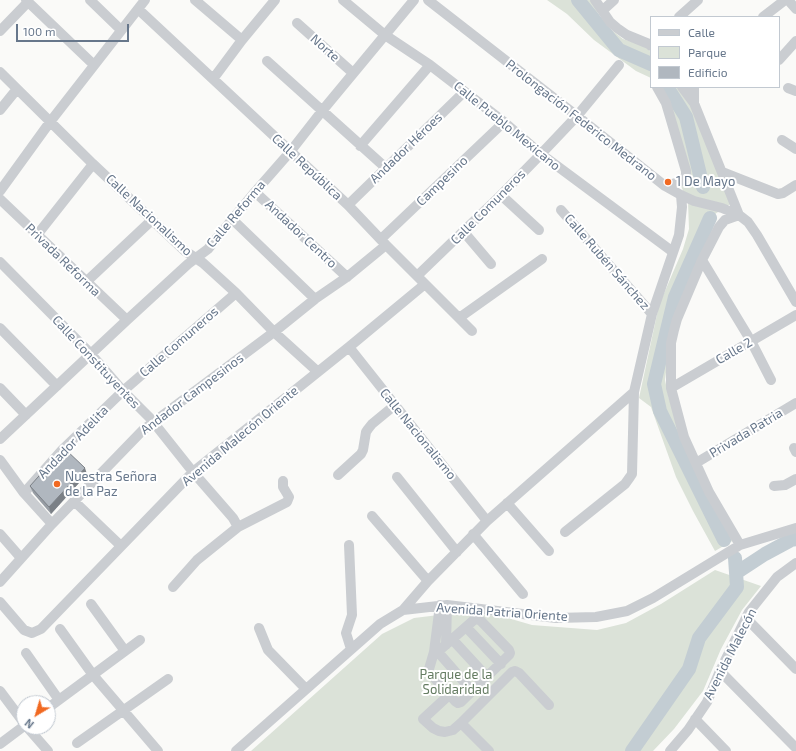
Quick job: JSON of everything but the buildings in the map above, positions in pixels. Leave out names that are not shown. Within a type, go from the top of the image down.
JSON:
[{"type":"street","points":[[90,0],[121,30]]},
{"type":"street","points":[[0,191],[50,122],[145,0]]},
{"type":"street","points":[[195,0],[242,40]]},
{"type":"street","name":"Calle Pueblo Mexicano","points":[[343,0],[385,35],[430,65],[504,122],[541,154],[673,252]]},
{"type":"street","name":"Calle Reforma","points":[[0,439],[188,264],[208,249],[290,152],[414,0]]},
{"type":"street","name":"Prolongación Federico Medrano","points":[[428,0],[665,186],[694,201],[722,208],[739,215],[748,222],[796,302]]},
{"type":"street","points":[[595,0],[610,22],[617,28],[627,35],[650,44]]},
{"type":"street","points":[[603,10],[614,0]]},
{"type":"street","points":[[680,16],[698,0]]},
{"type":"street","points":[[765,16],[786,0],[796,9]]},
{"type":"street","points":[[0,31],[27,1],[94,65]]},
{"type":"street","points":[[213,79],[271,2]]},
{"type":"street","name":"Calle República","points":[[138,9],[348,205],[472,331]]},
{"type":"street","name":"Norte","points":[[297,23],[353,73]]},
{"type":"street","points":[[780,59],[796,41]]},
{"type":"street","points":[[267,61],[386,168]]},
{"type":"street","points":[[360,146],[430,65]]},
{"type":"street","name":"Calle Comuneros","points":[[417,276],[541,154],[577,116],[620,65]]},
{"type":"street","name":"Calle Nacionalismo","points":[[0,72],[152,220],[185,251],[203,263],[236,293],[274,332],[318,372]]},
{"type":"street","points":[[658,88],[666,103],[686,171],[686,174],[682,180],[665,186]]},
{"type":"street","points":[[683,88],[694,103],[739,215],[725,220],[721,224],[702,260],[683,303],[674,330],[672,343],[671,388],[684,437],[709,492],[740,545]]},
{"type":"street","points":[[694,88],[694,103]]},
{"type":"street","points":[[0,110],[17,89]]},
{"type":"street","name":"Andador Héroes","points":[[348,205],[464,92]]},
{"type":"street","name":"Campesino","points":[[384,242],[504,122]]},
{"type":"street","points":[[782,140],[796,149]]},
{"type":"street","points":[[37,235],[93,164]]},
{"type":"street","points":[[722,172],[778,194],[783,193],[796,185]]},
{"type":"street","name":"Andador Centro","points":[[255,192],[347,277]]},
{"type":"street","points":[[501,195],[540,230]]},
{"type":"street","points":[[565,532],[625,484],[630,478],[632,471],[634,392],[652,314],[679,235],[682,207],[681,195]]},
{"type":"street","name":"Privada Reforma","points":[[0,199],[127,320]]},
{"type":"street","name":"Calle Rubén Sánchez","points":[[561,210],[652,314]]},
{"type":"street","points":[[232,219],[315,299]]},
{"type":"street","points":[[86,282],[152,220]]},
{"type":"street","points":[[463,232],[491,264]]},
{"type":"street","name":"Andador Campesinos","points":[[0,582],[52,524],[143,430],[274,332],[315,299],[347,277],[384,242]]},
{"type":"street","points":[[459,318],[542,259]]},
{"type":"street","points":[[702,260],[751,341],[771,380]]},
{"type":"street","name":"Calle Constituyentes","points":[[0,262],[90,354],[153,423],[233,518],[238,527]]},
{"type":"street","name":"Avenida Malecón Oriente","points":[[0,602],[24,630],[32,633],[41,629],[193,472],[425,284]]},
{"type":"street","name":"Calle Comuneros","points":[[123,391],[236,293]]},
{"type":"street","name":"Calle 2","points":[[671,388],[796,315]]},
{"type":"street","points":[[0,328],[57,386]]},
{"type":"street","name":"Calle Nacionalismo","points":[[349,347],[487,521]]},
{"type":"street","points":[[0,388],[26,415]]},
{"type":"street","name":"Andador Adelita","points":[[24,493],[62,450],[123,391]]},
{"type":"street","name":"Avenida Patria Oriente","points":[[236,751],[380,624],[403,610],[428,581],[473,534],[634,392]]},
{"type":"street","name":"Privada Patria","points":[[696,463],[796,403]]},
{"type":"street","points":[[338,475],[361,454],[366,432],[372,424],[395,405]]},
{"type":"street","points":[[0,460],[24,493],[52,524]]},
{"type":"street","points":[[397,477],[457,552]]},
{"type":"street","points":[[774,486],[785,485],[796,479]]},
{"type":"street","points":[[174,587],[197,560],[238,527],[287,502],[289,497],[283,488],[283,481]]},
{"type":"street","points":[[74,501],[121,546]]},
{"type":"street","points":[[507,503],[549,551]]},
{"type":"street","points":[[372,516],[428,581]]},
{"type":"street","name":"Avenida Patria Oriente","points":[[403,610],[443,605],[556,618],[596,617],[627,610],[653,598],[740,545],[796,528]]},
{"type":"street","points":[[0,534],[21,558]]},
{"type":"street","points":[[473,534],[523,594]]},
{"type":"street","points":[[349,545],[352,616],[346,633],[351,649]]},
{"type":"street","name":"Avenida Malecón","points":[[670,751],[688,730],[706,702],[749,612],[777,577],[796,563]]},
{"type":"street","points":[[91,604],[126,651]]},
{"type":"street","points":[[436,654],[475,619],[480,620],[509,650],[510,653],[488,677],[461,702],[458,703],[429,672],[436,654],[442,630],[443,605]]},
{"type":"street","points":[[746,618],[796,669]]},
{"type":"street","points":[[466,627],[501,664]]},
{"type":"street","points":[[259,628],[268,650],[306,689]]},
{"type":"street","points":[[60,629],[93,675],[158,751]]},
{"type":"street","points":[[442,630],[449,642],[488,677]]},
{"type":"street","points":[[56,702],[140,640]]},
{"type":"street","points":[[26,653],[59,700]]},
{"type":"street","points":[[436,654],[472,691]]},
{"type":"street","points":[[449,695],[423,719],[439,731],[445,732],[453,730],[512,672],[519,673],[549,705]]},
{"type":"street","points":[[720,672],[796,748]]},
{"type":"street","points":[[78,743],[168,679]]},
{"type":"street","points":[[0,691],[16,712]]},
{"type":"street","points":[[695,719],[726,751]]},
{"type":"street","points":[[461,723],[489,751]]},
{"type":"street","points":[[0,744],[16,732]]},
{"type":"street","points":[[34,735],[48,751]]},
{"type":"green space","points":[[547,0],[591,0],[604,24],[623,39],[647,47],[650,52],[650,78],[636,71],[594,40],[567,14]]},
{"type":"green space","points":[[659,88],[678,88],[692,106],[732,203],[715,214],[672,327],[665,380],[669,399],[734,540],[715,551],[676,477],[651,407],[639,398],[659,305],[683,249],[689,229],[688,202],[681,186],[689,181],[690,169]]},
{"type":"green space","name":"Parque de la Solidaridad","points":[[715,570],[761,586],[742,610],[721,649],[703,691],[674,729],[653,751],[251,751],[382,634],[414,618],[455,613],[501,616],[532,625],[597,630],[626,623],[661,604]]},
{"type":"waterway","points":[[578,0],[619,50],[650,64]]},
{"type":"waterway","points":[[668,88],[686,117],[703,187]]},
{"type":"waterway","points":[[710,218],[675,297],[654,384],[660,411],[724,540]]},
{"type":"waterway","points":[[736,573],[765,554],[791,540],[796,539]]},
{"type":"waterway","points":[[632,751],[689,669],[699,638],[737,587],[735,558]]},
{"type":"place","name":"1 De Mayo","points":[[668,182]]},
{"type":"place","name":"Nuestra Señora de la Paz","points":[[57,484]]}]
